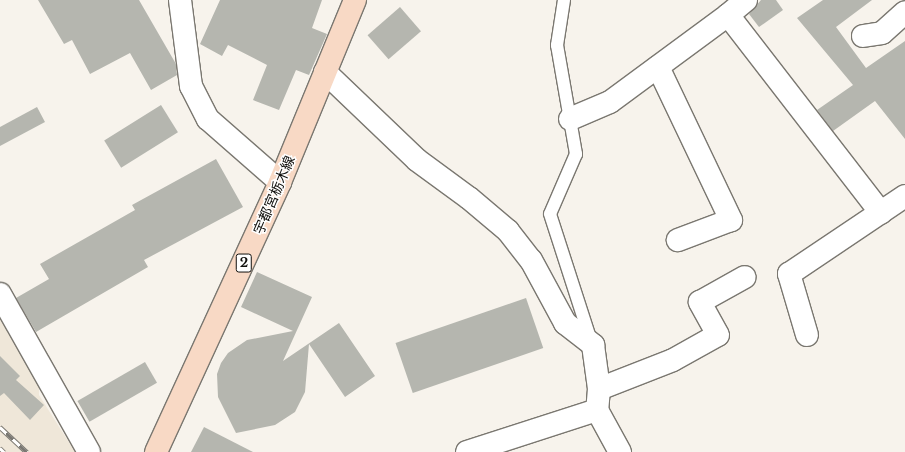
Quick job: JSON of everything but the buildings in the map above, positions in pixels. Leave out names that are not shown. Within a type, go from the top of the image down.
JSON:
[{"type":"main road","name":"宇都宮栃木線","points":[[156,452],[280,182],[355,0]]},
{"type":"street","points":[[180,0],[191,86],[208,119],[280,182]]},
{"type":"street","points":[[570,119],[610,102],[746,0]]},
{"type":"street","points":[[863,36],[882,33],[905,12]]},
{"type":"street","points":[[728,15],[881,213]]},
{"type":"street","points":[[658,67],[730,220],[678,240]]},
{"type":"street","points":[[325,72],[417,160],[469,198],[508,231],[531,260],[565,323],[592,345],[598,399],[620,452]]},
{"type":"street","points":[[807,335],[789,274],[905,196]]},
{"type":"street","points":[[467,452],[598,399],[718,335],[700,302],[745,276]]},
{"type":"street","points":[[0,294],[89,452]]},
{"type":"lane","points":[[564,0],[557,45],[576,154],[550,214],[592,345]]},
{"type":"shaded area","points":[[0,318],[39,387],[39,395],[75,452],[0,452]]},
{"type":"railway","points":[[0,427],[27,452]]},
{"type":"railway","points":[[0,448],[4,452]]}]
